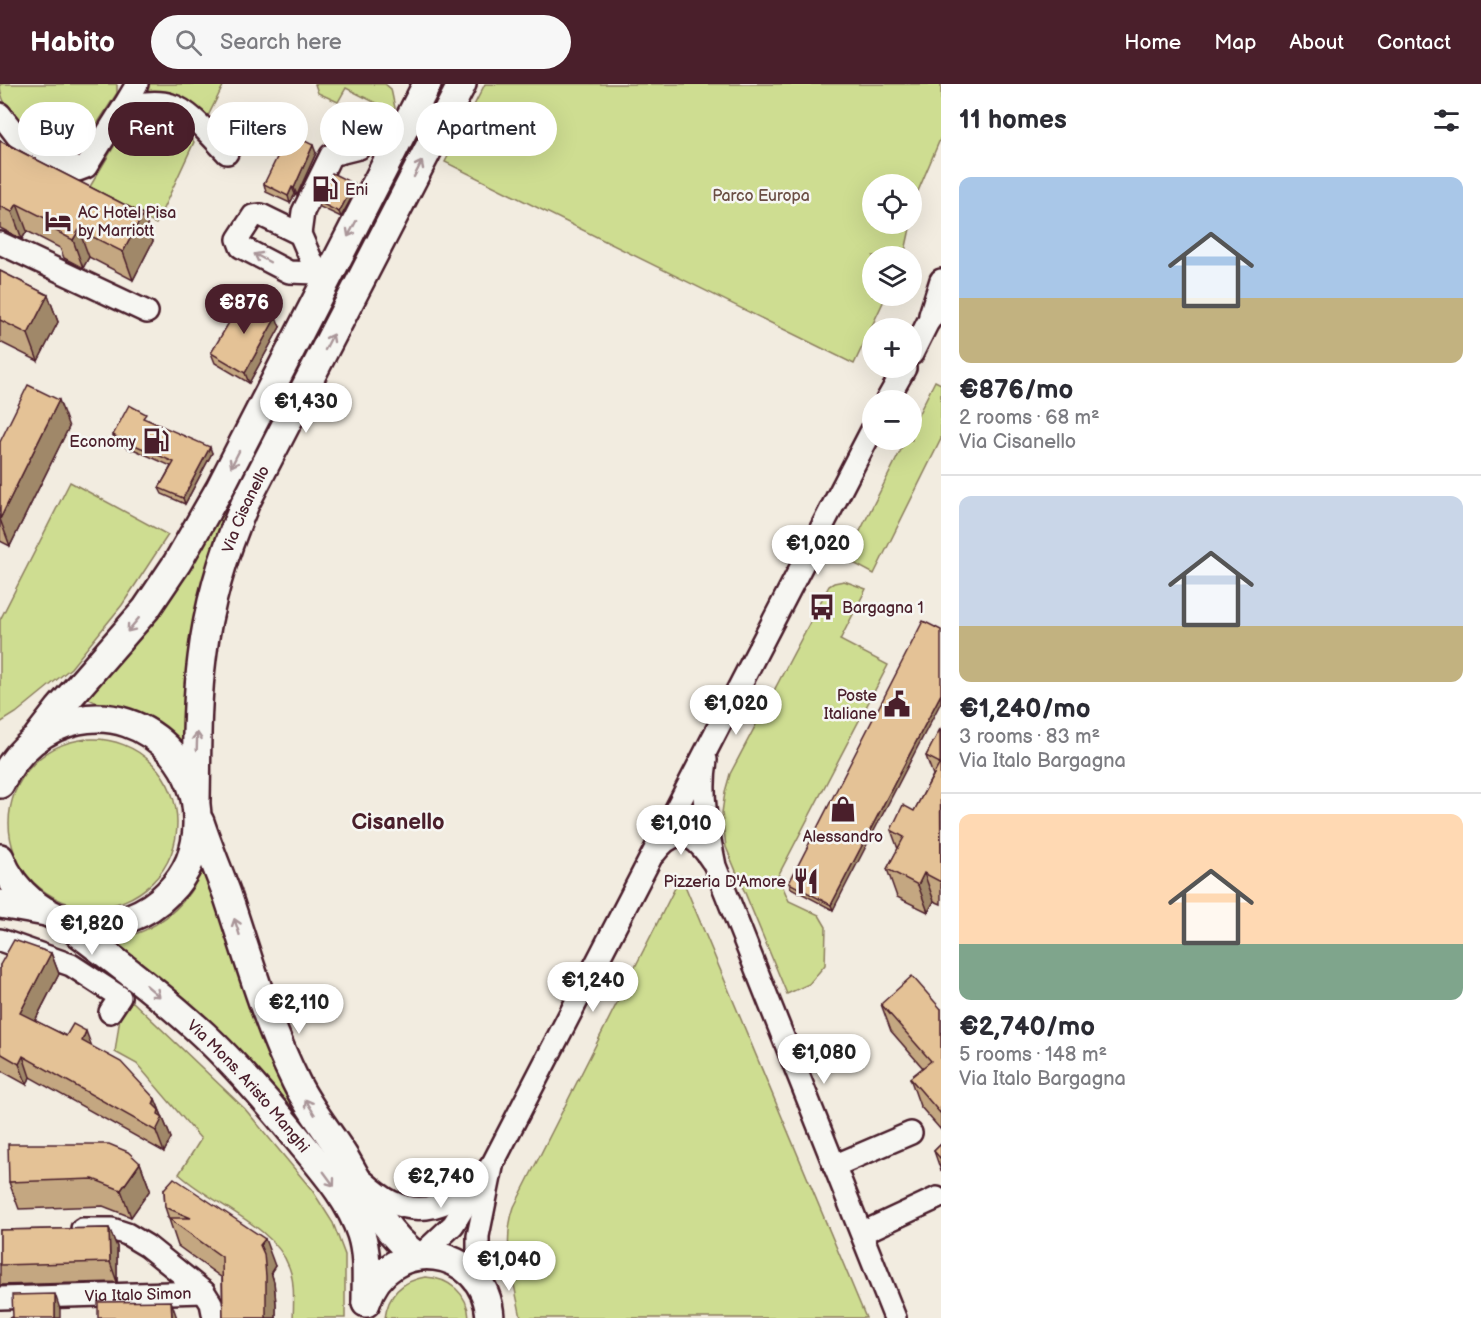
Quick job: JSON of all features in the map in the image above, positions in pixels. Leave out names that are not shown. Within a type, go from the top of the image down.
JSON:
[{"type":"main road","name":"Via Cisanello","points":[[0,784],[14,759],[36,738],[146,609],[177,563],[220,488],[427,84]]},
{"type":"main road","name":"Via Cisanello","points":[[0,904],[76,922],[99,924],[122,921],[154,905],[171,890],[186,870],[194,849],[202,655],[211,609],[235,528],[244,504],[462,84]]},
{"type":"main road","name":"Via Mons. Aristo Manghi","points":[[0,753],[36,738],[58,725],[88,719],[109,719],[138,728],[156,738],[179,761],[189,779],[252,974],[288,1066],[314,1115],[342,1153],[386,1224],[405,1247],[419,1256]]},
{"type":"main road","name":"Via Mons. Aristo Manghi","points":[[0,858],[10,879],[19,890],[138,978],[206,1036],[322,1168],[351,1213],[360,1234],[366,1267],[365,1310]]},
{"type":"main road","points":[[365,1310],[374,1285],[385,1271],[400,1262],[419,1256],[435,1256],[449,1259],[463,1266],[478,1282],[488,1300],[490,1318]]},
{"type":"street","points":[[126,102],[137,84]]},
{"type":"street","points":[[0,114],[17,136],[78,170],[86,167],[108,132]]},
{"type":"street","points":[[195,122],[207,133]]},
{"type":"street","points":[[300,234],[303,212],[330,156]]},
{"type":"street","points":[[0,243],[147,312]]},
{"type":"street","points":[[927,324],[941,280]]},
{"type":"street","points":[[922,334],[941,303]]},
{"type":"street","points":[[419,1256],[453,1225],[487,1171],[862,449]]},
{"type":"street","points":[[708,747],[703,782],[715,866]]},
{"type":"street","points":[[646,867],[663,844],[675,837],[684,836],[700,844],[715,866],[795,1062],[895,1318]]},
{"type":"street","points":[[0,940],[71,965],[120,998],[110,1012]]},
{"type":"street","points":[[834,1166],[911,1133]]},
{"type":"street","points":[[354,1174],[398,1205],[413,1208],[437,1206],[453,1199],[465,1192],[487,1171]]},
{"type":"street","points":[[478,1282],[478,1236],[487,1171]]},
{"type":"street","points":[[862,1233],[937,1198]]},
{"type":"street","name":"Via Italo Simon","points":[[58,1230],[104,1229],[127,1234],[147,1246],[204,1292],[211,1303],[214,1318]]},
{"type":"street","name":"Via Italo Simon","points":[[0,1298],[204,1292]]},
{"type":"green space","points":[[0,84],[117,85],[117,93],[111,102],[108,102],[108,107],[96,126],[96,102],[18,102],[18,118],[8,109],[2,97]]},
{"type":"green space","points":[[147,84],[224,84],[215,102],[207,102],[205,122],[195,118],[195,102],[158,102],[141,95]]},
{"type":"green space","points":[[315,84],[385,84],[391,89],[394,102],[374,102],[346,88],[338,102],[318,93]]},
{"type":"green space","name":"Parco Europa","points":[[485,84],[941,84],[941,137],[922,182],[922,174],[862,174],[862,234],[909,234],[906,246],[862,246],[862,306],[881,306],[876,318],[862,318],[862,347],[854,364],[445,162],[448,156],[557,156],[557,102],[476,102]]},
{"type":"green space","points":[[108,156],[188,156],[156,224],[88,190]]},
{"type":"green space","points":[[935,381],[941,384],[941,439],[874,574],[846,559],[901,450],[922,450],[922,407]]},
{"type":"green space","points":[[70,482],[168,535],[122,605],[71,668],[16,713],[0,723],[0,620]]},
{"type":"green space","points":[[224,505],[231,509],[183,743],[133,712],[91,700],[88,698],[88,691]]},
{"type":"green space","points":[[844,581],[866,589],[840,640],[888,665],[778,876],[789,901],[819,915],[826,927],[825,965],[809,984],[787,994],[726,847],[722,813],[730,774],[829,586]]},
{"type":"green space","points":[[93,739],[125,746],[140,753],[152,764],[163,776],[170,791],[177,823],[170,855],[163,870],[152,882],[140,893],[125,900],[93,907],[61,900],[46,893],[34,882],[23,870],[16,855],[9,823],[16,791],[23,776],[34,764],[46,753],[61,746]]},
{"type":"green space","points":[[210,869],[227,936],[273,1065],[316,1138],[313,1140],[107,943],[110,938],[133,935],[145,930],[166,917],[183,901],[203,871]]},
{"type":"green space","points":[[681,876],[866,1318],[521,1318],[509,1249],[510,1221],[514,1207]]},
{"type":"green space","points":[[132,1001],[245,1109],[312,1190],[333,1223],[345,1255],[345,1318],[293,1318],[292,1279],[281,1252],[256,1227],[179,1174],[201,1139],[137,1064],[115,1052],[120,1017]]},
{"type":"green space","points":[[425,1277],[442,1280],[456,1289],[465,1301],[469,1318],[385,1318],[389,1302],[398,1290],[409,1282]]},
{"type":"building","points":[[0,141],[18,150],[18,156],[29,156],[143,214],[123,252],[79,230],[73,240],[54,230],[57,224],[17,204],[12,212],[0,206]]},
{"type":"building","points":[[308,142],[313,145],[294,188],[292,187],[288,196],[264,184],[278,156],[308,156]]},
{"type":"building","points":[[332,173],[354,184],[339,212],[318,202]]},
{"type":"building","points":[[0,271],[48,295],[28,334],[0,320]]},
{"type":"building","points":[[244,297],[276,317],[245,373],[211,353]]},
{"type":"building","points":[[28,385],[59,400],[0,519],[0,442]]},
{"type":"building","points":[[129,405],[146,414],[143,418],[210,447],[183,498],[159,488],[174,462],[113,435]]},
{"type":"building","points":[[923,621],[941,630],[941,694],[831,905],[789,883]]},
{"type":"building","points":[[940,729],[941,882],[924,873],[918,885],[887,869],[904,837],[891,830],[903,805],[914,811],[940,763],[926,756]]},
{"type":"building","points":[[14,940],[51,953],[20,1013],[66,1036],[73,1024],[86,1031],[82,1041],[121,1062],[155,1099],[153,1104],[159,1110],[158,1114],[163,1117],[156,1131],[23,1056],[19,1064],[0,1053],[0,965]]},
{"type":"building","points":[[912,976],[941,1009],[941,1114],[910,1078],[931,1061],[881,1004]]},
{"type":"building","points":[[8,1144],[109,1144],[128,1152],[140,1163],[121,1190],[93,1179],[9,1182]]},
{"type":"building","points":[[941,1144],[941,1159],[934,1151]]},
{"type":"building","points":[[174,1178],[265,1239],[260,1245],[264,1254],[266,1276],[266,1318],[223,1318],[222,1257],[168,1218],[191,1218],[165,1207],[164,1189]]},
{"type":"building","points":[[109,1228],[110,1262],[0,1265],[0,1230]]},
{"type":"building","points":[[55,1294],[55,1318],[8,1318],[13,1317],[12,1295]]},
{"type":"building","points":[[171,1301],[172,1318],[98,1318],[98,1302]]},
{"type":"place","name":"Eni","points":[[325,189]]},
{"type":"place","name":"AC Hotel Pisa by Marriott","points":[[58,221]]},
{"type":"place","name":"Economy","points":[[156,441]]},
{"type":"place","name":"Bargagna 1","points":[[822,607]]},
{"type":"place","name":"Poste Italiane","points":[[897,704]]},
{"type":"place","name":"Alessandro","points":[[843,809]]},
{"type":"place","name":"Pizzeria D'Amore","points":[[806,881]]},
{"type":"district","name":"Cisanello","points":[[398,821]]}]
